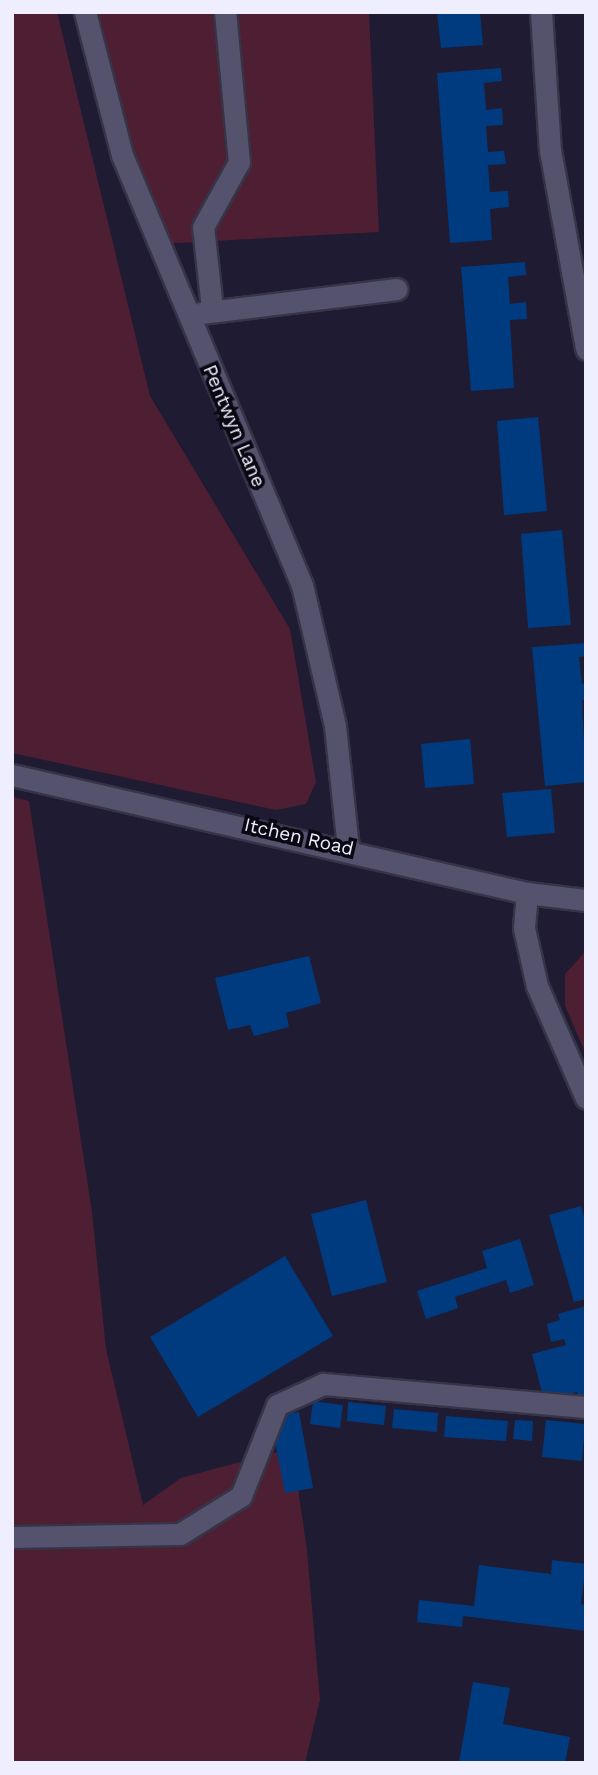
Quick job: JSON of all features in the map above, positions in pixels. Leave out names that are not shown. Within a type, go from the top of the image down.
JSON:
[{"type":"street","name":"Pentwyn Lane","points":[[85,12],[122,155],[188,319],[302,585],[335,726],[348,848]]},
{"type":"street","points":[[212,308],[203,227],[239,162],[225,12]]},
{"type":"street","points":[[541,12],[550,150],[586,349]]},
{"type":"street","points":[[188,319],[212,308],[397,289]]},
{"type":"street","name":"Itchen Road","points":[[12,775],[348,848],[527,893],[586,900]]},
{"type":"street","points":[[527,893],[524,928],[537,986],[586,1098]]},
{"type":"street","points":[[12,1537],[180,1534],[241,1496],[277,1405],[323,1384],[586,1407]]},
{"type":"shaded area","points":[[12,12],[57,12],[150,396],[290,629],[316,782],[306,804],[276,810],[12,753]]},
{"type":"shaded area","points":[[85,12],[369,12],[379,232],[159,244]]},
{"type":"shaded area","points":[[12,797],[29,801],[92,1212],[106,1349],[143,1505],[181,1478],[292,1448],[307,1550],[320,1700],[305,1763],[12,1763]]},
{"type":"shaded area","points":[[586,951],[586,1054],[565,1006],[565,974]]},
{"type":"building","points":[[437,12],[480,12],[483,45],[441,48]]},
{"type":"building","points":[[501,68],[502,81],[484,83],[486,110],[502,108],[503,125],[486,126],[488,152],[504,151],[506,164],[488,165],[490,192],[508,191],[509,207],[490,209],[492,240],[450,243],[437,73]]},
{"type":"building","points":[[525,262],[526,275],[508,277],[510,304],[526,302],[527,319],[510,320],[514,388],[471,391],[461,267]]},
{"type":"building","points":[[538,417],[547,511],[504,515],[497,421]]},
{"type":"building","points":[[562,530],[571,625],[528,628],[521,534]]},
{"type":"building","points":[[586,643],[586,656],[579,657],[582,684],[586,683],[586,700],[582,700],[586,782],[545,786],[532,647]]},
{"type":"building","points":[[470,739],[474,784],[425,788],[421,744]]},
{"type":"building","points":[[551,789],[555,833],[507,837],[502,793]]},
{"type":"building","points":[[309,956],[321,1003],[286,1013],[289,1027],[254,1036],[250,1025],[228,1030],[215,978]]},
{"type":"building","points":[[366,1200],[387,1282],[332,1296],[311,1214]]},
{"type":"building","points":[[581,1206],[586,1223],[586,1299],[574,1302],[549,1215]]},
{"type":"building","points":[[520,1239],[534,1285],[510,1293],[506,1280],[455,1297],[458,1308],[426,1319],[417,1291],[487,1268],[482,1251]]},
{"type":"building","points":[[285,1256],[333,1336],[198,1417],[150,1337]]},
{"type":"building","points":[[586,1306],[586,1401],[580,1403],[577,1392],[544,1400],[532,1354],[566,1345],[564,1339],[551,1342],[547,1324],[560,1320],[558,1314]]},
{"type":"building","points":[[313,1401],[343,1405],[340,1428],[310,1424]]},
{"type":"building","points":[[348,1402],[386,1406],[384,1425],[347,1421]]},
{"type":"building","points":[[394,1409],[438,1413],[437,1432],[392,1428]]},
{"type":"building","points":[[299,1412],[313,1488],[285,1493],[270,1417]]},
{"type":"building","points":[[446,1416],[508,1421],[506,1441],[444,1437]]},
{"type":"building","points":[[515,1420],[533,1421],[532,1441],[513,1439]]},
{"type":"building","points":[[546,1420],[585,1424],[582,1461],[542,1457]]},
{"type":"building","points":[[552,1560],[586,1564],[581,1604],[586,1605],[586,1631],[463,1616],[462,1627],[417,1622],[419,1600],[474,1606],[479,1565],[551,1574]]},
{"type":"building","points":[[473,1682],[510,1688],[503,1724],[570,1737],[565,1763],[459,1763]]}]
